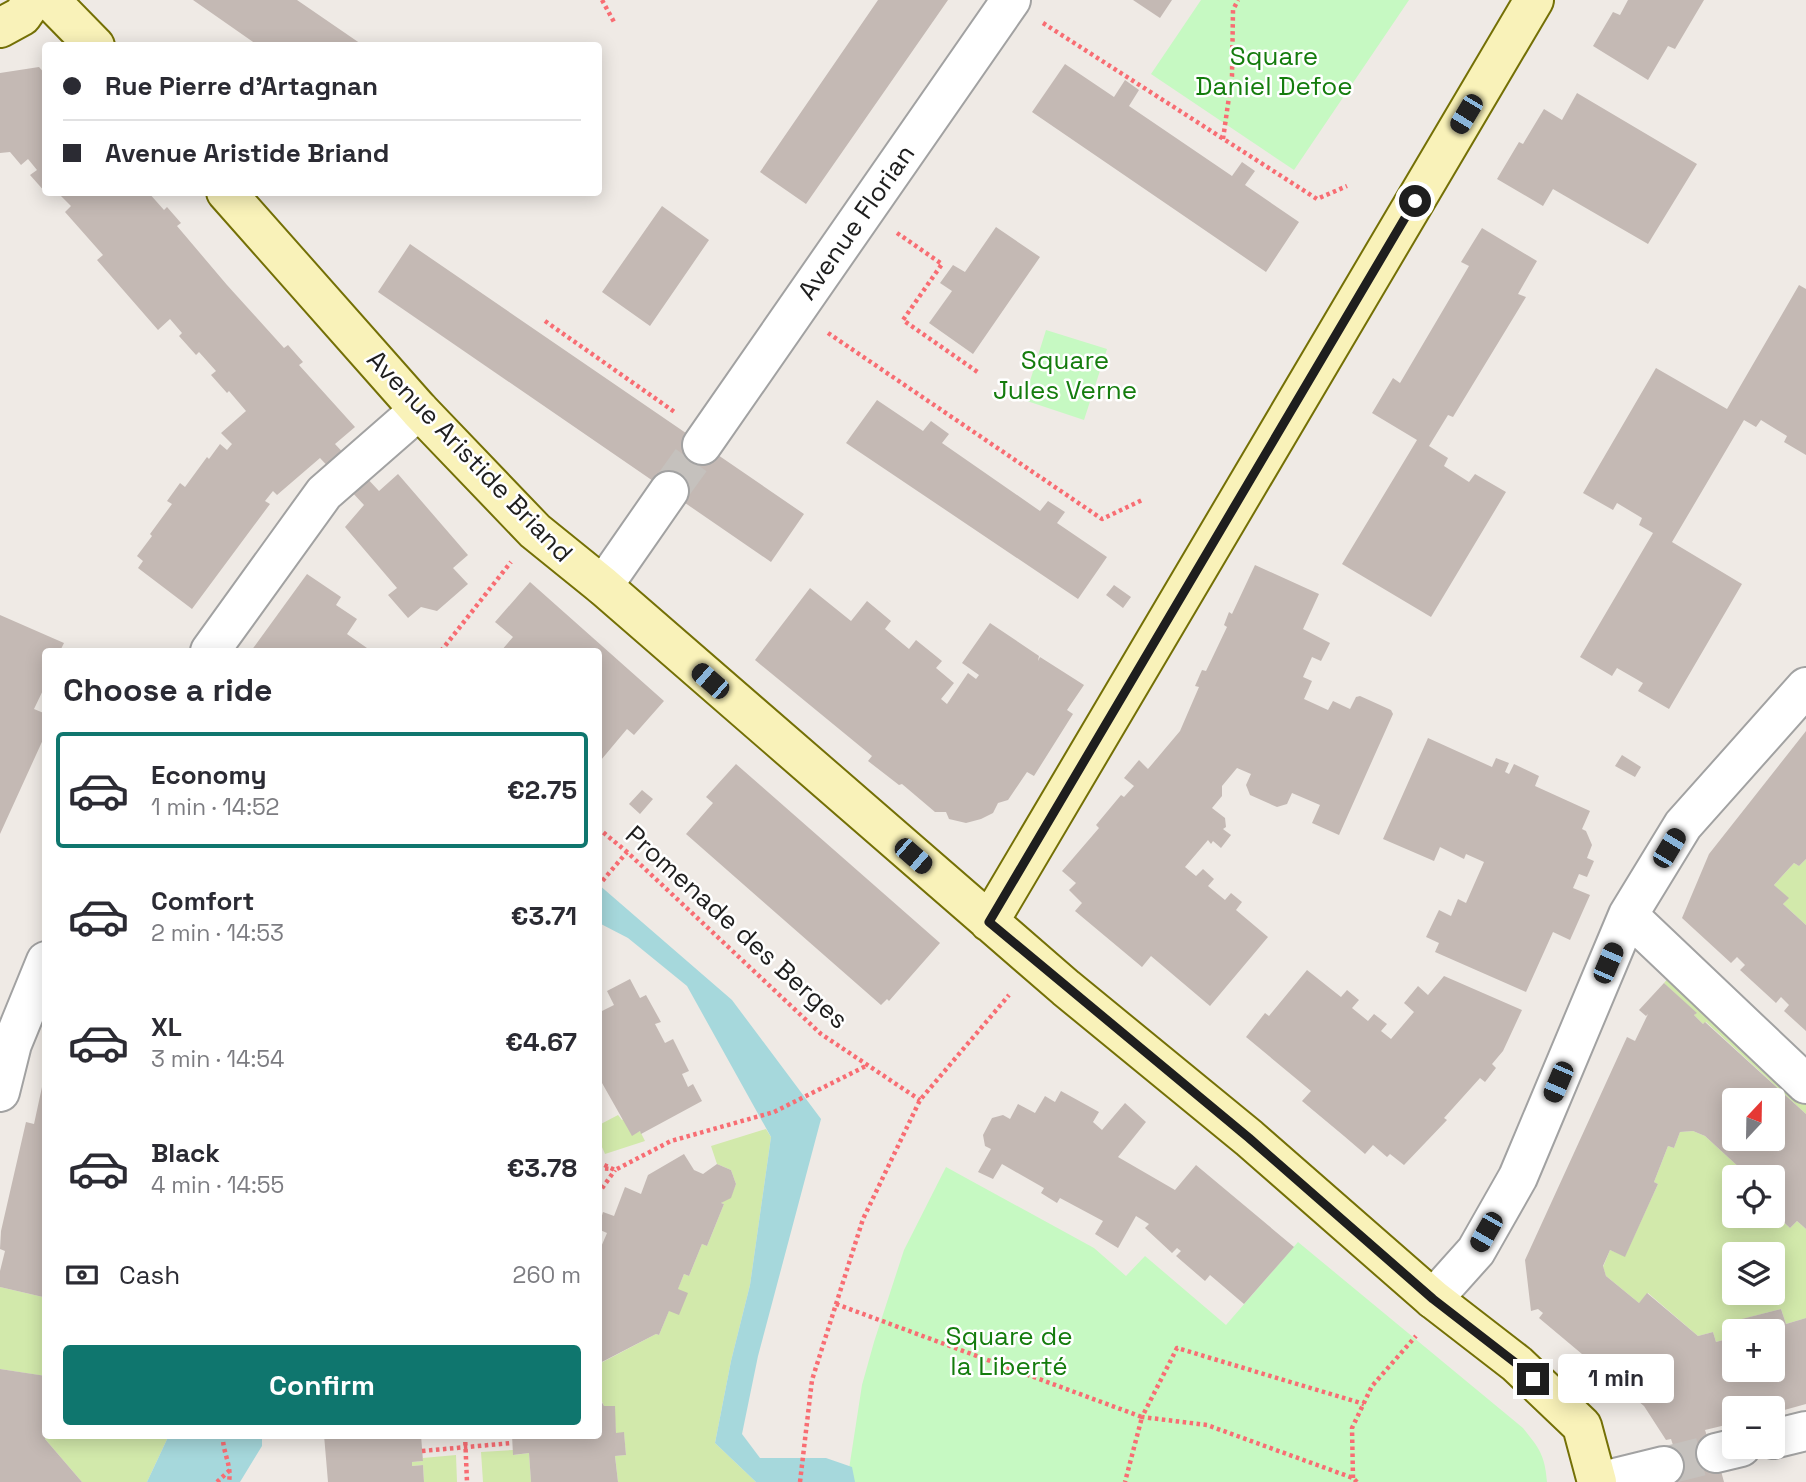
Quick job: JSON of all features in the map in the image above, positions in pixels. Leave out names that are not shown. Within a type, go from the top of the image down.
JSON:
[{"type":"street","points":[[0,28],[22,16],[33,0]]},
{"type":"street","points":[[50,0],[91,42]]},
{"type":"street","points":[[989,922],[1534,0]]},
{"type":"street","name":"Avenue Florian","points":[[705,440],[1010,1]]},
{"type":"street","name":"Avenue Aristide Briand","points":[[230,196],[419,410],[535,531],[603,586],[989,922],[1249,1138],[1433,1299],[1517,1364],[1582,1426],[1598,1482]]},
{"type":"street","points":[[213,648],[324,493],[419,410]]},
{"type":"street","points":[[603,586],[669,491]]},
{"type":"street","points":[[1433,1299],[1476,1251],[1518,1177],[1628,915],[1683,825],[1806,687]]},
{"type":"street","points":[[1628,915],[1806,1084]]},
{"type":"street","points":[[0,1092],[12,1044],[42,971]]},
{"type":"street","points":[[1785,1436],[1806,1431]]},
{"type":"street","points":[[1598,1482],[1664,1466]]},
{"type":"path","points":[[602,0],[614,22]]},
{"type":"path","points":[[1223,139],[1232,76],[1233,10],[1238,0]]},
{"type":"path","points":[[1010,1],[1317,199],[1347,186]]},
{"type":"path","points":[[894,230],[942,264],[903,320],[979,373]]},
{"type":"path","points":[[795,310],[1102,519],[1142,500]]},
{"type":"path","points":[[545,321],[705,440]]},
{"type":"path","points":[[443,648],[535,531]]},
{"type":"path","name":"Promenade des Berges","points":[[602,831],[821,1034],[920,1100]]},
{"type":"path","points":[[602,882],[627,852]]},
{"type":"path","points":[[800,1482],[812,1380],[863,1219],[920,1100],[1009,995]]},
{"type":"path","points":[[602,1188],[615,1170],[671,1141],[774,1111],[868,1065]]},
{"type":"path","points":[[602,1164],[615,1170]]},
{"type":"path","points":[[602,1168],[615,1170]]},
{"type":"path","points":[[836,1304],[1142,1417],[1207,1425],[1355,1480],[1352,1428],[1372,1387],[1416,1336]]},
{"type":"path","points":[[1125,1482],[1142,1417],[1177,1348],[1364,1404]]},
{"type":"path","points":[[222,1439],[231,1469],[229,1482]]},
{"type":"path","points":[[465,1439],[467,1482]]},
{"type":"path","points":[[422,1451],[512,1443]]},
{"type":"path","points":[[216,1482],[231,1469]]},
{"type":"green space","name":"Square Daniel Defoe","points":[[1201,0],[1409,0],[1294,170],[1151,74]]},
{"type":"green space","name":"Square Jules Verne","points":[[1046,330],[1107,349],[1084,420],[1024,400]]},
{"type":"green space","points":[[1806,859],[1806,925],[1783,904],[1788,898],[1774,885],[1794,863],[1799,866]]},
{"type":"green space","points":[[1676,969],[1806,1089],[1806,1114],[1785,1095],[1785,1088],[1778,1088],[1706,1022],[1703,1024],[1694,1015],[1696,1013],[1664,983]]},
{"type":"green space","points":[[618,1115],[624,1119],[632,1135],[640,1131],[645,1141],[605,1154],[602,1147],[602,1123]]},
{"type":"green space","points":[[766,1129],[771,1137],[750,1285],[731,1361],[715,1443],[756,1482],[618,1482],[615,1456],[626,1455],[624,1433],[616,1433],[614,1406],[604,1406],[602,1402],[602,1362],[656,1334],[659,1335],[684,1274],[689,1276],[702,1244],[707,1246],[724,1204],[721,1203],[731,1196],[736,1184],[731,1170],[717,1164],[711,1146]]},
{"type":"green space","points":[[1693,1131],[1705,1136],[1737,1165],[1722,1165],[1722,1228],[1785,1228],[1785,1223],[1790,1228],[1797,1221],[1806,1229],[1806,1318],[1786,1324],[1781,1309],[1743,1319],[1722,1319],[1722,1340],[1716,1342],[1713,1332],[1698,1336],[1648,1293],[1639,1303],[1606,1276],[1603,1267],[1610,1250],[1625,1256],[1658,1184],[1654,1182],[1668,1146],[1674,1148],[1680,1132]]},
{"type":"green space","name":"Square de la Liberté","points":[[946,1167],[1094,1248],[1126,1276],[1145,1256],[1226,1325],[1298,1242],[1523,1428],[1540,1452],[1547,1482],[847,1482],[862,1385],[874,1342],[904,1250]]},
{"type":"green space","points":[[0,1287],[42,1297],[42,1376],[0,1369]]},
{"type":"green space","points":[[45,1439],[167,1439],[147,1482],[82,1482]]},
{"type":"green space","points":[[513,1450],[514,1455],[529,1453],[531,1482],[483,1482],[481,1452]]},
{"type":"green space","points":[[456,1455],[457,1482],[424,1482],[423,1465],[412,1466],[412,1462],[423,1461],[423,1458]]},
{"type":"water","points":[[602,887],[732,1000],[821,1119],[758,1356],[742,1434],[760,1458],[826,1458],[852,1467],[855,1482],[756,1482],[715,1443],[731,1361],[750,1285],[771,1137],[687,986],[628,938],[602,925]]},
{"type":"water","points":[[167,1439],[262,1439],[262,1446],[240,1482],[147,1482]]},
{"type":"building","points":[[193,0],[297,0],[358,42],[253,42]]},
{"type":"building","points":[[878,0],[948,0],[806,204],[760,172]]},
{"type":"building","points":[[1133,0],[1172,0],[1160,18]]},
{"type":"building","points":[[1628,0],[1704,0],[1675,49],[1668,46],[1648,80],[1593,46],[1613,12],[1620,15]]},
{"type":"building","points":[[1065,64],[1114,97],[1125,80],[1139,90],[1129,106],[1232,176],[1242,162],[1255,171],[1245,185],[1299,222],[1266,272],[1032,112]]},
{"type":"building","points":[[39,67],[42,70],[42,188],[30,175],[37,170],[28,159],[21,165],[10,152],[0,153],[0,73]]},
{"type":"building","points":[[1577,93],[1697,164],[1648,244],[1553,189],[1543,206],[1497,179],[1519,142],[1523,144],[1544,109],[1562,120]]},
{"type":"building","points":[[61,196],[152,196],[164,210],[167,207],[181,223],[177,226],[227,285],[284,348],[288,345],[303,362],[299,365],[355,427],[335,444],[379,491],[398,474],[468,555],[453,568],[468,584],[437,611],[421,607],[408,618],[388,595],[397,588],[345,527],[364,505],[320,458],[277,495],[273,491],[265,501],[270,504],[192,609],[138,568],[143,561],[137,556],[172,504],[167,501],[180,483],[185,487],[220,444],[227,450],[232,444],[221,433],[246,411],[211,375],[216,371],[199,352],[196,355],[179,336],[182,333],[170,319],[158,330],[97,260],[103,255],[65,212],[71,206]]},
{"type":"building","points":[[662,206],[709,240],[650,326],[602,292]]},
{"type":"building","points":[[996,227],[1040,257],[973,354],[929,323],[952,291],[940,283],[953,265],[965,272]]},
{"type":"building","points":[[1482,228],[1537,261],[1518,294],[1526,297],[1453,417],[1448,415],[1429,446],[1448,458],[1444,466],[1469,482],[1475,474],[1506,492],[1431,617],[1342,564],[1417,440],[1372,413],[1393,378],[1400,383],[1469,266],[1461,262]]},
{"type":"building","points":[[410,244],[804,514],[771,562],[378,292]]},
{"type":"building","points":[[1799,285],[1806,289],[1806,455],[1784,442],[1787,436],[1761,420],[1756,427],[1744,420],[1672,542],[1742,584],[1669,709],[1638,691],[1643,683],[1617,668],[1612,676],[1580,657],[1653,533],[1639,525],[1642,518],[1617,503],[1613,510],[1583,493],[1656,368],[1727,409]]},
{"type":"building","points":[[877,400],[923,431],[931,421],[949,434],[942,443],[1040,511],[1048,501],[1065,512],[1057,523],[1107,557],[1078,599],[846,443]]},
{"type":"building","points":[[1255,565],[1319,594],[1303,629],[1330,643],[1321,661],[1312,657],[1303,677],[1312,681],[1304,699],[1328,710],[1333,701],[1350,709],[1356,697],[1360,696],[1391,710],[1393,714],[1339,835],[1312,823],[1320,805],[1292,793],[1287,804],[1277,807],[1250,795],[1246,785],[1251,774],[1237,768],[1222,786],[1222,796],[1212,808],[1225,818],[1226,827],[1223,829],[1231,835],[1221,848],[1208,840],[1185,867],[1196,876],[1203,869],[1214,879],[1208,886],[1225,900],[1231,893],[1242,902],[1236,910],[1268,937],[1210,1006],[1151,956],[1142,967],[1075,911],[1082,903],[1069,890],[1076,883],[1062,871],[1099,828],[1096,825],[1121,795],[1124,797],[1134,786],[1124,778],[1139,760],[1148,769],[1180,731],[1199,687],[1195,686],[1202,670],[1206,671],[1227,627],[1224,625],[1229,612],[1232,614]]},
{"type":"building","points":[[307,574],[341,597],[336,605],[357,619],[347,634],[367,648],[253,648]]},
{"type":"building","points":[[530,582],[664,701],[634,735],[627,729],[602,759],[602,648],[504,648],[513,637],[495,622]]},
{"type":"building","points":[[1114,585],[1131,597],[1123,608],[1106,595]]},
{"type":"building","points":[[810,588],[851,621],[867,601],[891,621],[885,629],[909,649],[916,640],[942,661],[936,668],[954,683],[941,699],[947,704],[968,673],[976,679],[979,675],[962,663],[990,623],[1039,656],[1038,661],[1040,657],[1084,685],[1067,710],[1073,714],[1034,776],[1027,772],[1008,800],[998,803],[993,813],[966,823],[949,819],[946,812],[935,812],[902,784],[899,785],[868,761],[872,756],[755,660]]},
{"type":"building","points":[[0,615],[64,643],[62,648],[42,648],[42,692],[34,709],[42,712],[42,742],[0,834]]},
{"type":"building","points":[[1806,731],[1806,859],[1799,866],[1794,863],[1774,885],[1789,898],[1783,904],[1806,925],[1806,1031],[1784,1011],[1789,1005],[1781,997],[1776,1003],[1740,970],[1745,965],[1737,957],[1731,963],[1682,918],[1709,854]]},
{"type":"building","points":[[1428,738],[1492,767],[1496,758],[1509,763],[1505,772],[1509,774],[1514,764],[1539,776],[1535,786],[1590,811],[1582,829],[1586,831],[1592,845],[1587,858],[1594,861],[1587,877],[1579,874],[1573,888],[1590,895],[1570,940],[1553,932],[1526,992],[1435,952],[1439,943],[1426,937],[1439,910],[1451,916],[1458,899],[1466,903],[1484,862],[1466,854],[1464,859],[1440,847],[1434,861],[1383,839]]},
{"type":"building","points":[[1622,755],[1641,767],[1635,777],[1615,766]]},
{"type":"building","points":[[736,764],[940,943],[889,1001],[887,999],[881,1005],[686,834],[713,803],[706,797]]},
{"type":"building","points":[[642,790],[653,799],[640,814],[629,804]]},
{"type":"building","points":[[1307,970],[1341,997],[1347,990],[1359,1000],[1352,1008],[1368,1021],[1374,1014],[1387,1024],[1381,1031],[1391,1039],[1414,1012],[1404,1003],[1418,986],[1428,995],[1444,976],[1522,1010],[1503,1051],[1492,1064],[1496,1068],[1485,1082],[1480,1078],[1444,1118],[1447,1120],[1404,1165],[1390,1154],[1387,1157],[1373,1145],[1365,1154],[1302,1101],[1311,1091],[1246,1037],[1265,1013],[1269,1016]]},
{"type":"building","points":[[630,979],[640,998],[646,995],[661,1022],[655,1024],[665,1043],[673,1039],[689,1071],[682,1074],[688,1087],[693,1084],[702,1101],[641,1134],[640,1131],[632,1136],[602,1083],[602,1011],[614,1005],[607,991]]},
{"type":"building","points":[[1664,983],[1697,1013],[1694,1015],[1703,1024],[1705,1022],[1777,1088],[1722,1088],[1722,1152],[1705,1136],[1693,1131],[1680,1132],[1674,1148],[1668,1146],[1654,1182],[1658,1184],[1625,1257],[1610,1250],[1603,1266],[1606,1276],[1639,1303],[1647,1293],[1698,1336],[1713,1332],[1716,1342],[1722,1340],[1722,1382],[1785,1382],[1785,1321],[1786,1324],[1806,1318],[1806,1404],[1785,1410],[1785,1396],[1722,1396],[1722,1426],[1705,1430],[1708,1439],[1712,1438],[1724,1482],[1668,1482],[1660,1452],[1674,1448],[1671,1439],[1666,1440],[1644,1406],[1539,1318],[1543,1313],[1538,1309],[1531,1311],[1525,1260],[1627,1037],[1635,1041],[1648,1014],[1646,1016],[1639,1010]]},
{"type":"building","points":[[42,1087],[42,1297],[0,1287],[0,1271],[5,1251],[0,1249],[1,1231],[26,1122],[34,1124]]},
{"type":"building","points":[[1061,1091],[1099,1112],[1093,1122],[1102,1130],[1125,1103],[1146,1122],[1118,1157],[1175,1190],[1196,1165],[1294,1247],[1244,1304],[1210,1275],[1205,1281],[1176,1256],[1181,1251],[1177,1248],[1172,1253],[1145,1228],[1149,1224],[1136,1216],[1118,1248],[1095,1234],[1103,1221],[1060,1198],[1057,1203],[1041,1193],[1044,1188],[1002,1164],[993,1179],[978,1172],[991,1149],[985,1146],[983,1135],[992,1118],[1003,1115],[1010,1119],[1018,1104],[1035,1113],[1045,1096],[1055,1102]]},
{"type":"building","points":[[1785,1095],[1806,1114],[1806,1229],[1797,1221],[1790,1228],[1785,1223],[1785,1165],[1737,1165],[1722,1152],[1785,1152]]},
{"type":"building","points":[[684,1154],[694,1170],[703,1174],[717,1164],[731,1170],[736,1184],[731,1198],[721,1203],[724,1204],[707,1246],[702,1244],[689,1276],[684,1274],[678,1289],[688,1293],[679,1315],[669,1311],[659,1335],[656,1334],[602,1362],[602,1245],[607,1233],[602,1231],[602,1215],[603,1212],[614,1216],[625,1187],[641,1194],[648,1175]]},
{"type":"building","points":[[1781,1309],[1784,1319],[1742,1319]]},
{"type":"building","points":[[0,1369],[42,1375],[42,1439],[45,1439],[82,1482],[0,1482]]},
{"type":"building","points":[[602,1402],[604,1406],[615,1406],[616,1433],[624,1432],[626,1455],[615,1456],[618,1482],[531,1482],[529,1453],[513,1455],[512,1439],[602,1439]]},
{"type":"building","points":[[324,1439],[421,1439],[423,1461],[412,1462],[412,1466],[423,1465],[424,1482],[328,1482]]},
{"type":"tunnel","points":[[669,491],[702,445]]},
{"type":"tunnel","points":[[1664,1466],[1716,1453]]},
{"type":"route","points":[[1415,201],[989,922],[1249,1138],[1433,1299],[1533,1379]]}]
